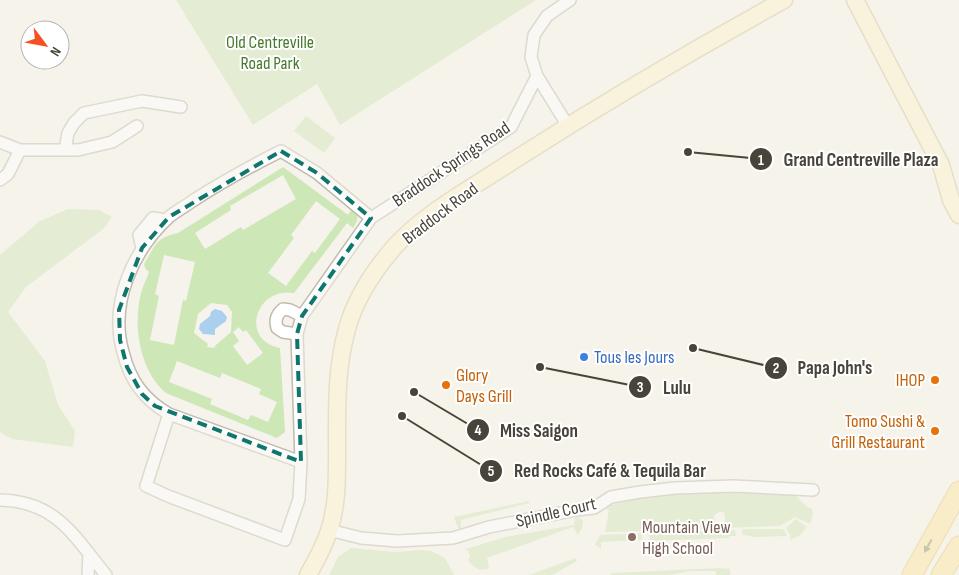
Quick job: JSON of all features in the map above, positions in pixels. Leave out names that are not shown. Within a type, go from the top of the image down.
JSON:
[{"type":"main road","points":[[912,575],[959,491]]},
{"type":"main road","points":[[941,575],[957,552]]},
{"type":"street","points":[[568,126],[537,76],[531,57],[534,35],[547,16],[570,0]]},
{"type":"street","name":"Braddock Road","points":[[308,575],[329,530],[335,502],[337,476],[336,400],[339,360],[347,328],[364,290],[396,245],[417,225],[439,209],[568,126],[688,53],[784,0]]},
{"type":"street","points":[[855,0],[940,165],[950,200],[959,215]]},
{"type":"street","name":"Braddock Springs Road","points":[[169,414],[146,486],[285,540],[299,499],[301,462],[297,334],[302,316],[370,218],[511,127],[537,76]]},
{"type":"street","points":[[64,150],[68,132],[84,113],[142,101],[181,107]]},
{"type":"street","points":[[0,142],[20,150],[78,150],[112,142],[137,126]]},
{"type":"street","points":[[0,180],[8,174],[20,150]]},
{"type":"street","points":[[301,462],[169,414],[155,406],[142,394],[127,367],[120,340],[118,310],[128,278],[142,248],[166,220],[203,194],[245,169],[281,151],[317,173],[370,218]]},
{"type":"street","points":[[940,165],[959,184]]},
{"type":"street","points":[[297,334],[283,332],[277,328],[276,321],[278,314],[283,309],[302,316]]},
{"type":"street","name":"Spindle Court","points":[[329,530],[361,538],[397,541],[452,538],[489,527],[594,508],[610,498],[640,492],[675,488],[733,486],[813,490]]},
{"type":"street","points":[[0,500],[40,508],[62,522],[106,575]]},
{"type":"street","points":[[88,575],[89,554]]},
{"type":"highlighted area","points":[[281,151],[317,173],[371,218],[302,316],[297,334],[301,462],[155,406],[142,394],[127,367],[120,340],[119,310],[142,248],[169,217]]},
{"type":"green space","name":"Old Centreville Road Park","points":[[176,0],[536,0],[340,125],[317,84],[253,125]]},
{"type":"green space","points":[[306,116],[335,138],[324,153],[294,131]]},
{"type":"green space","points":[[283,167],[348,215],[351,210],[357,213],[357,221],[353,228],[347,223],[294,293],[281,293],[270,298],[262,305],[257,315],[256,325],[260,335],[267,343],[280,348],[285,432],[277,438],[166,393],[149,372],[140,345],[138,331],[139,303],[149,272],[144,264],[160,240],[178,233]],"holes":[[[283,175],[296,199],[243,230],[241,227],[205,249],[195,233],[231,210],[230,206]],[[316,201],[340,219],[315,253],[312,251],[286,286],[268,273],[294,238],[291,235]],[[164,255],[195,262],[186,301],[183,300],[174,345],[150,340],[159,296],[155,294]],[[211,303],[227,305],[232,312],[231,332],[214,348],[207,347],[208,344],[194,333],[198,314]],[[239,327],[243,332],[246,330],[263,353],[247,365],[233,346],[239,341],[233,332]],[[177,361],[220,378],[222,373],[261,389],[259,394],[277,402],[268,422],[251,415],[248,420],[210,404],[212,399],[169,382]]]},
{"type":"green space","points":[[68,209],[99,210],[112,217],[103,229],[26,287],[8,312],[45,361],[58,405],[75,431],[73,447],[12,439],[0,432],[0,255],[40,221]]},
{"type":"green space","points":[[743,491],[794,494],[806,506],[812,509],[813,514],[810,524],[795,517],[780,526],[722,528],[725,516],[724,512],[721,512],[714,516],[715,523],[719,524],[718,529],[605,532],[609,510],[603,507],[660,494]]},
{"type":"green space","points":[[529,501],[529,503],[461,520],[461,529],[458,528],[454,517]]},
{"type":"green space","points":[[575,517],[583,521],[578,535],[573,527],[487,558],[489,568],[483,570],[472,565],[468,560],[470,556],[466,549],[505,537],[574,525]]},
{"type":"green space","points":[[796,519],[807,527],[800,535],[790,540],[790,535],[786,528]]},
{"type":"green space","points":[[781,529],[784,530],[787,536],[752,537],[743,535],[742,530]]},
{"type":"green space","points":[[735,530],[736,536],[729,536],[729,538],[650,541],[649,533]]},
{"type":"green space","points":[[642,533],[642,540],[601,542],[601,549],[595,545],[600,535]]},
{"type":"green space","points":[[351,548],[396,552],[431,551],[445,558],[454,575],[329,575],[338,557]]},
{"type":"green space","points":[[576,558],[577,561],[552,575],[529,575]]},
{"type":"green space","points":[[730,569],[730,575],[716,575],[716,572],[713,571],[690,571],[670,575],[611,575],[612,573]]},
{"type":"water","points":[[215,309],[222,311],[227,317],[226,321],[215,329],[215,335],[203,334],[199,329],[200,324]]},
{"type":"place","name":"Grand Centreville Plaza","points":[[688,152]]},
{"type":"place","name":"Papa John's","points":[[693,348]]},
{"type":"place","name":"Tous les Jours","points":[[584,357]]},
{"type":"place","name":"Lulu","points":[[540,367]]},
{"type":"place","name":"IHOP","points":[[935,380]]},
{"type":"place","name":"Glory Days Grill","points":[[446,385]]},
{"type":"place","name":"Miss Saigon","points":[[414,392]]},
{"type":"place","name":"Red Rocks Café & Tequila Bar","points":[[402,416]]},
{"type":"place","name":"Tomo Sushi & Grill Restaurant","points":[[935,431]]},
{"type":"place","name":"Mountain View High School","points":[[632,537]]}]
